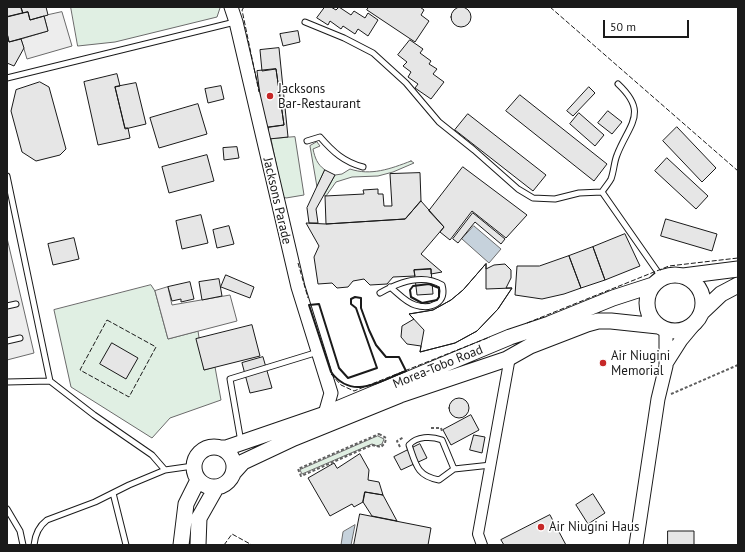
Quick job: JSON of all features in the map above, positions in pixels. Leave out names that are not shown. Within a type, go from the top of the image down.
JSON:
[{"type":"main road","points":[[738,269],[683,276],[672,275],[658,282],[648,294],[647,305],[650,315],[662,328],[677,331],[688,328],[721,294],[738,285]]},
{"type":"main road","points":[[683,276],[693,282],[700,290],[703,301],[699,317]]},
{"type":"main road","name":"Morea-Tobo Road","points":[[221,448],[242,443],[325,414],[516,335],[658,282]]},
{"type":"main road","name":"Morea-Tobo Road","points":[[234,472],[243,462],[294,438],[400,395],[510,357],[530,346],[598,321],[662,328]]},
{"type":"main road","points":[[181,545],[186,504],[196,473],[195,458],[206,448],[221,448],[232,458],[234,472],[230,480],[224,486],[216,488],[206,486],[196,473]]},
{"type":"main road","points":[[198,545],[199,518],[216,488]]},
{"type":"street","name":"Jacksons Parade","points":[[231,7],[236,22],[294,273],[332,393]]},
{"type":"street","points":[[636,545],[658,399],[666,366],[681,340],[699,317]]},
{"type":"street","points":[[662,328],[666,366]]},
{"type":"street","points":[[482,545],[478,534],[510,357]]},
{"type":"street","points":[[325,414],[332,393],[353,402]]},
{"type":"lane","points":[[7,78],[236,22]]},
{"type":"lane","points":[[305,22],[344,38],[373,53],[392,68],[438,122],[474,150],[518,189],[533,198],[555,199],[579,193],[602,192]]},
{"type":"lane","points":[[602,192],[611,178],[621,146],[633,126],[633,102],[629,95],[618,84]]},
{"type":"lane","points":[[307,141],[320,137],[334,152],[349,163],[363,167]]},
{"type":"lane","points":[[7,176],[50,380],[94,415],[152,455],[164,470]]},
{"type":"lane","points":[[602,192],[658,282]]},
{"type":"lane","points":[[380,293],[390,287],[412,279],[435,281],[442,285],[444,293],[442,300],[438,304],[428,307],[415,305],[390,287]]},
{"type":"lane","points":[[7,306],[16,304]]},
{"type":"lane","points":[[7,341],[20,338]]},
{"type":"lane","points":[[242,443],[230,379],[318,352]]},
{"type":"lane","points":[[7,382],[50,380]]},
{"type":"lane","points":[[454,469],[442,440],[433,436],[414,441],[409,446],[418,470],[428,478],[439,480],[454,469],[491,465]]},
{"type":"lane","points":[[34,545],[41,524],[47,520],[95,502],[113,492],[164,470],[196,473]]},
{"type":"lane","points":[[113,492],[126,545]]},
{"type":"lane","points":[[7,509],[20,531],[23,545]]},
{"type":"path","points":[[658,399],[738,365]]},
{"type":"path","points":[[375,435],[382,435],[386,438],[383,445],[376,447],[372,445],[301,476],[298,469],[375,435]]},
{"type":"green space","points":[[71,7],[220,8],[217,17],[115,42],[78,46]]},
{"type":"green space","points":[[295,137],[304,195],[286,198],[283,197],[271,139]]},
{"type":"green space","points":[[317,142],[320,146],[313,149],[318,163],[325,170],[317,187],[310,146]]},
{"type":"green space","points":[[411,161],[414,163],[393,172],[378,176],[352,177],[336,182],[326,196],[324,195],[335,175],[342,174],[350,169],[373,172],[388,169]]},
{"type":"green space","points":[[151,285],[155,291],[168,339],[198,331],[204,370],[215,367],[221,400],[170,418],[152,438],[71,387],[54,310]]},
{"type":"green space","points":[[378,436],[384,439],[382,444],[377,446],[372,444],[302,474],[300,470]]},
{"type":"shaded area","points":[[62,12],[72,46],[27,59],[21,39],[48,31],[44,16]]},
{"type":"shaded area","points":[[474,226],[501,249],[489,263],[462,239]]},
{"type":"shaded area","points":[[7,238],[34,353],[7,360]]},
{"type":"shaded area","points":[[168,287],[172,305],[230,295],[237,321],[168,339],[155,291]]},
{"type":"shaded area","points":[[355,525],[351,545],[341,545],[343,532]]},
{"type":"building","points":[[7,7],[21,7],[23,13],[7,17]]},
{"type":"building","points":[[21,7],[46,7],[48,15],[30,20],[28,12],[23,13]]},
{"type":"building","points":[[325,7],[331,7],[336,10],[339,7],[351,15],[354,11],[365,18],[368,13],[378,20],[368,36],[358,29],[355,34],[343,26],[341,29],[330,21],[328,25],[317,18]]},
{"type":"building","points":[[369,7],[420,7],[424,10],[421,15],[429,21],[415,42],[367,10]]},
{"type":"building","points":[[461,7],[468,10],[471,17],[468,24],[461,27],[454,24],[451,17],[454,10]]},
{"type":"building","points":[[28,12],[30,20],[44,16],[48,31],[9,42],[7,33],[7,17]]},
{"type":"building","points":[[298,31],[300,42],[283,46],[280,34]]},
{"type":"building","points":[[7,33],[9,42],[21,39],[24,48],[14,66],[7,63]]},
{"type":"building","points":[[410,40],[423,49],[420,53],[431,61],[429,64],[437,69],[433,74],[444,82],[431,99],[415,88],[418,84],[408,77],[411,72],[403,66],[407,62],[398,55]]},
{"type":"building","points":[[279,48],[288,137],[269,139],[268,127],[284,125],[276,69],[262,71],[260,50]]},
{"type":"building","points":[[276,69],[284,125],[264,128],[257,71]]},
{"type":"building","points":[[117,74],[120,86],[115,87],[125,128],[128,128],[130,138],[98,145],[84,82]]},
{"type":"building","points":[[40,82],[49,87],[66,149],[60,155],[36,161],[22,152],[11,111],[16,90]]},
{"type":"building","points":[[136,83],[146,124],[125,129],[115,87]]},
{"type":"building","points":[[221,86],[224,99],[208,103],[205,89]]},
{"type":"building","points":[[589,87],[595,93],[573,116],[567,111]]},
{"type":"building","points":[[520,95],[607,164],[594,181],[506,111]]},
{"type":"building","points":[[198,104],[207,134],[159,148],[150,118]]},
{"type":"building","points":[[608,111],[622,122],[612,134],[598,123]]},
{"type":"building","points":[[579,113],[604,135],[595,146],[570,124]]},
{"type":"building","points":[[468,114],[546,175],[533,191],[455,130]]},
{"type":"building","points":[[677,127],[716,168],[702,182],[663,141]]},
{"type":"building","points":[[237,147],[239,158],[224,160],[223,148]]},
{"type":"building","points":[[207,155],[214,181],[169,193],[162,167]]},
{"type":"building","points":[[667,158],[708,196],[696,209],[655,171]]},
{"type":"building","points":[[463,167],[527,215],[506,238],[472,211],[450,240],[440,232],[444,227],[429,211]]},
{"type":"building","points":[[325,170],[335,175],[316,209],[318,223],[309,223],[307,208]]},
{"type":"building","points":[[420,173],[421,201],[405,219],[326,224],[325,196],[364,194],[363,190],[378,189],[378,194],[383,194],[384,206],[392,206],[390,174]]},
{"type":"building","points":[[421,201],[444,227],[421,254],[442,272],[431,274],[431,269],[414,270],[415,276],[393,277],[387,284],[370,285],[364,279],[353,281],[348,287],[337,288],[332,283],[318,284],[314,257],[319,246],[306,223],[326,224],[405,219]]},
{"type":"building","points":[[473,213],[505,239],[501,244],[475,222],[458,243],[453,239]]},
{"type":"building","points":[[201,215],[208,243],[182,249],[176,221]]},
{"type":"building","points":[[666,219],[717,234],[712,251],[661,236]]},
{"type":"building","points":[[229,226],[234,244],[217,248],[213,230]]},
{"type":"building","points":[[625,234],[640,266],[605,280],[593,247]]},
{"type":"building","points":[[74,238],[79,259],[53,265],[48,244]]},
{"type":"building","points":[[593,247],[605,280],[581,288],[569,256]]},
{"type":"building","points":[[569,256],[581,288],[542,299],[515,295],[517,266],[539,266]]},
{"type":"building","points":[[486,264],[486,289],[512,288],[498,309],[477,331],[455,343],[420,352],[424,330],[409,314],[433,310],[451,300],[463,290]]},
{"type":"building","points":[[486,264],[486,269],[494,265],[505,264],[511,270],[511,278],[506,288],[512,288],[498,309],[477,331],[455,343],[420,352],[421,346],[407,344],[401,337],[402,326],[414,319],[409,314],[433,310],[451,300],[463,290]]},
{"type":"building","points":[[431,269],[433,294],[417,295],[414,270]]},
{"type":"building","points":[[226,275],[254,287],[250,298],[221,287]]},
{"type":"building","points":[[219,279],[222,296],[202,300],[199,282]]},
{"type":"building","points":[[190,282],[194,299],[181,302],[181,299],[172,301],[168,287]]},
{"type":"building","points":[[252,325],[260,356],[204,370],[196,339]]},
{"type":"building","points":[[112,343],[138,358],[126,379],[100,364]]},
{"type":"building","points":[[263,357],[272,388],[250,393],[242,363]]},
{"type":"building","points":[[459,398],[466,401],[469,408],[466,415],[459,418],[452,415],[449,408],[452,401]]},
{"type":"building","points":[[471,415],[479,430],[451,445],[443,430]]},
{"type":"building","points":[[474,435],[485,437],[482,453],[470,450]]},
{"type":"building","points":[[420,444],[427,458],[401,470],[394,457]]},
{"type":"building","points":[[360,454],[369,470],[368,480],[379,482],[383,495],[365,492],[363,502],[354,507],[352,504],[330,516],[308,478],[334,463],[337,468]]},
{"type":"building","points":[[365,492],[383,495],[397,521],[372,516],[363,502]]},
{"type":"building","points":[[593,494],[605,513],[588,524],[576,505]]},
{"type":"building","points":[[360,514],[431,528],[428,545],[354,545]]},
{"type":"building","name":"Air Niugini Haus","points":[[550,515],[566,545],[504,545],[501,540]]},
{"type":"building","points":[[668,531],[694,531],[694,545],[668,545]]},
{"type":"fence","points":[[244,7],[242,10],[259,92]]},
{"type":"fence","points":[[550,7],[738,171]]},
{"type":"fence","points":[[527,323],[669,266],[738,258]]},
{"type":"fence","points":[[298,263],[308,298]]},
{"type":"fence","points":[[107,320],[156,347],[129,397],[80,370],[107,320]]},
{"type":"fence","points":[[331,374],[341,385],[354,391],[490,337]]},
{"type":"fence","points":[[224,545],[232,534],[252,545]]},
{"type":"wall","points":[[429,284],[439,288],[439,297],[437,300],[422,303],[411,297],[410,290],[413,286],[429,284]]},
{"type":"wall","points":[[355,297],[361,298],[361,308],[376,345],[386,357],[399,357],[406,371],[367,386],[357,387],[339,381],[331,372],[309,305],[319,304],[339,368],[348,378],[377,368],[356,308],[351,304],[351,299],[355,297]]},
{"type":"place","name":"Jacksons Bar-Restaurant","points":[[270,96]]},
{"type":"place","name":"Air Niugini Memorial","points":[[603,363]]},
{"type":"place","name":"Air Niugini Haus","points":[[541,527]]}]
